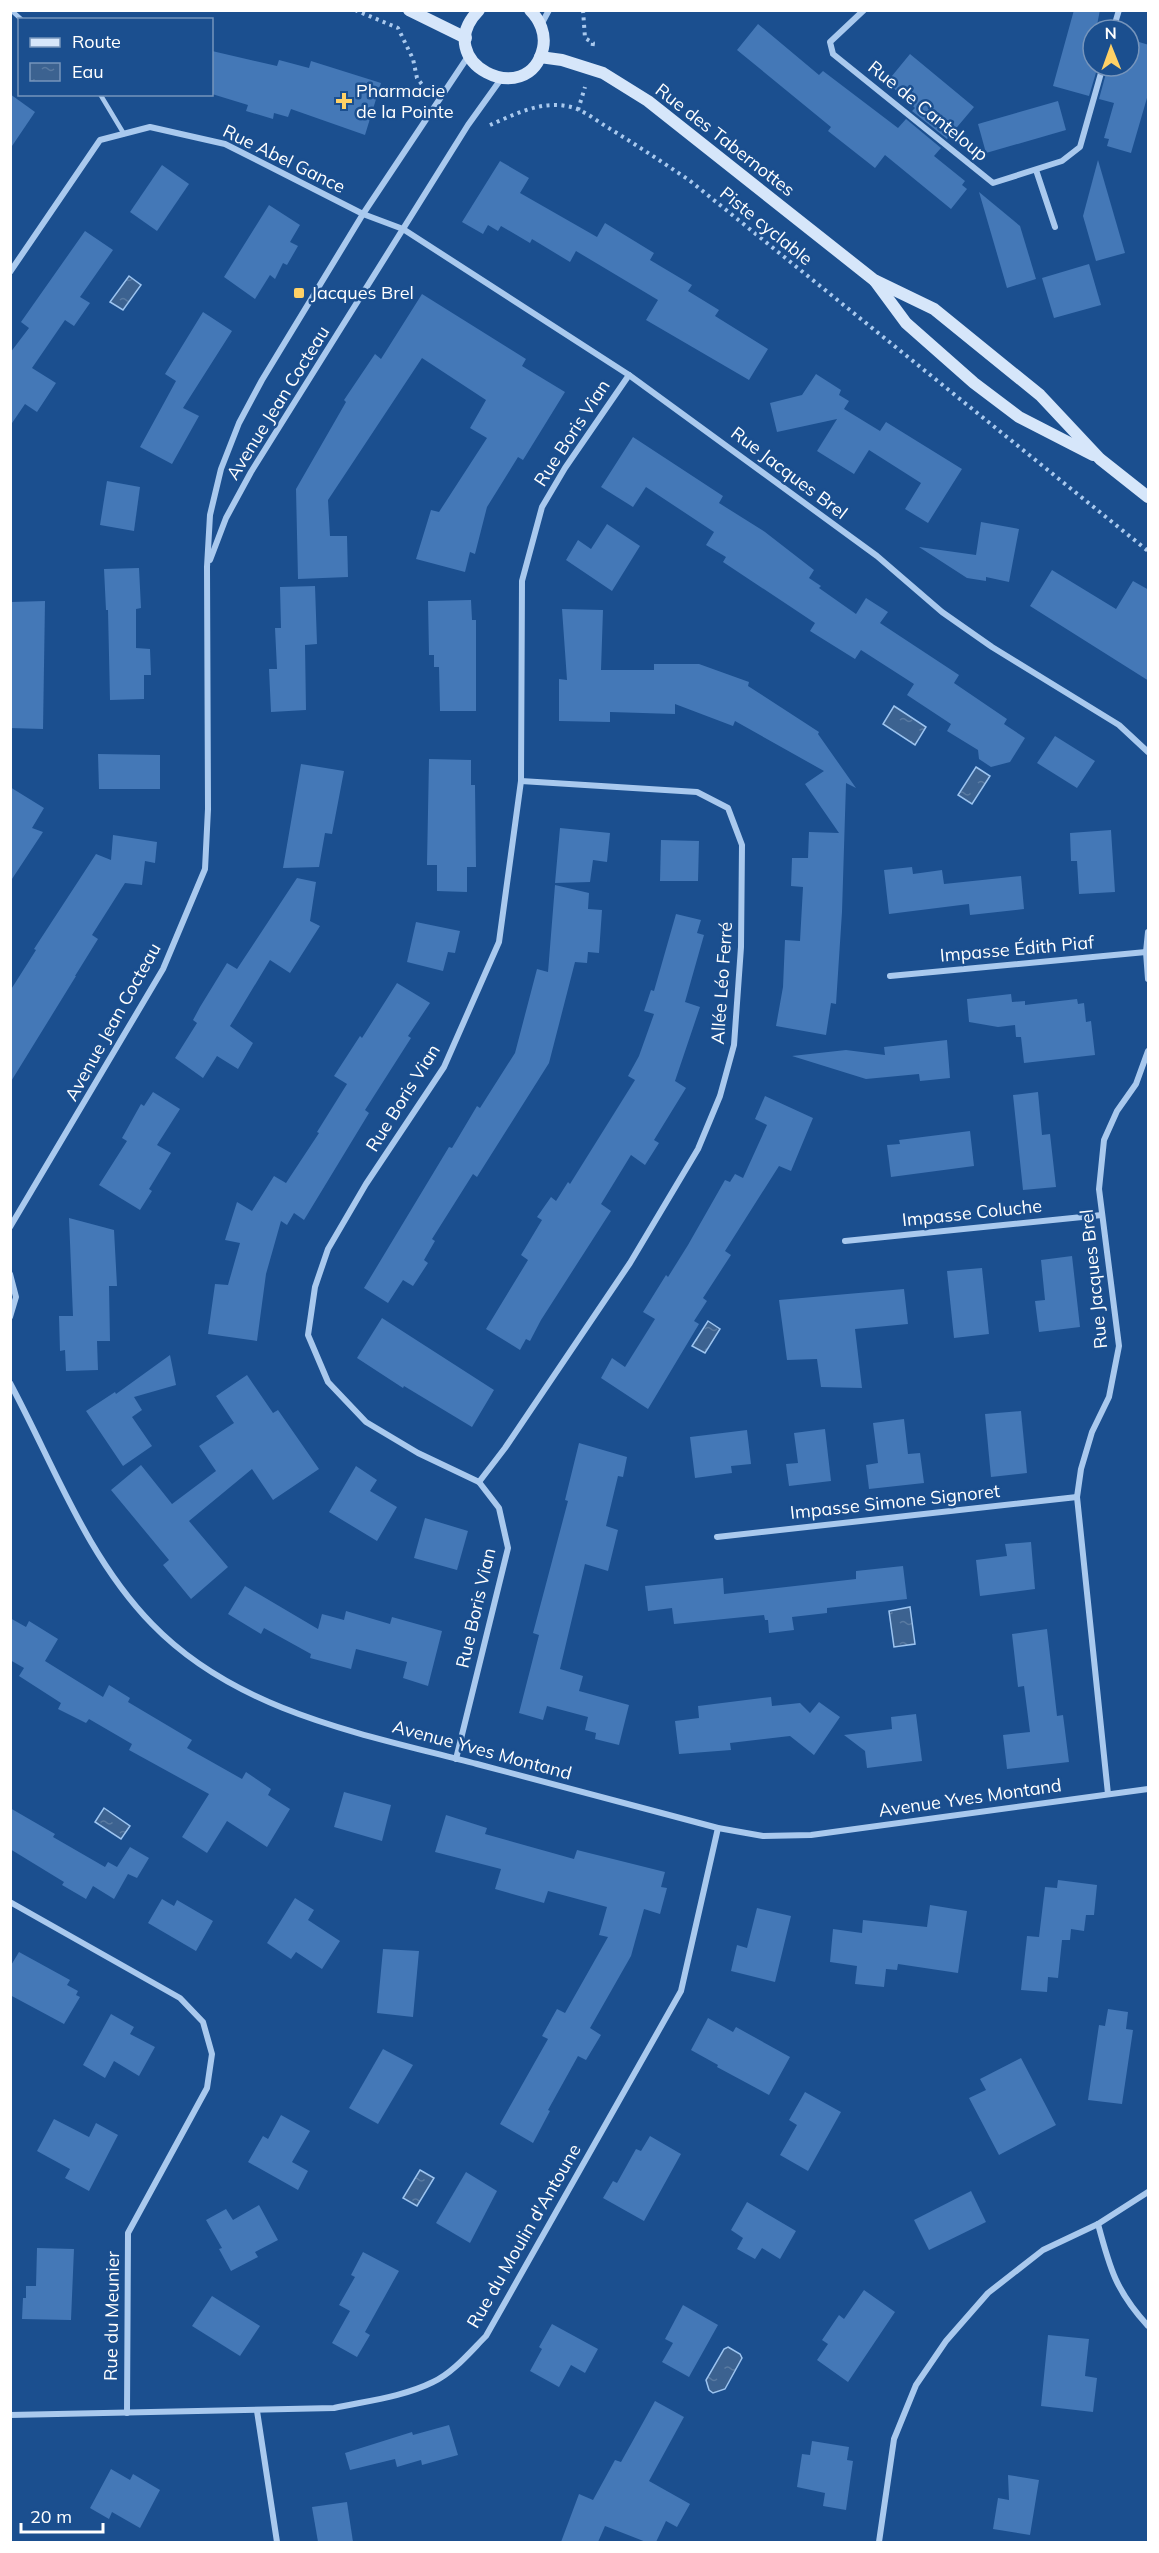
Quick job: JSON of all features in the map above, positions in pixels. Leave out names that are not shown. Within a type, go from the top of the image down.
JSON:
[{"type":"street","points":[[409,10],[466,38]]},
{"type":"street","points":[[479,10],[468,27],[466,38],[469,55],[482,71],[501,79],[524,74],[540,57],[544,36],[541,26],[530,10]]},
{"type":"street","points":[[541,26],[549,10]]},
{"type":"street","name":"Rue de Canteloup","points":[[864,10],[830,42],[833,54],[993,183],[1062,161],[1080,147],[1100,78]]},
{"type":"street","name":"Avenue Jean Cocteau","points":[[10,1227],[163,969],[205,868],[208,808],[207,567],[210,515],[221,469],[240,423],[262,380],[363,214],[469,55]]},
{"type":"street","name":"Rue des Tabernottes","points":[[540,57],[562,60],[603,73],[648,101],[874,280],[934,309],[1040,395],[1100,459]]},
{"type":"street","name":"Avenue Jean Cocteau","points":[[207,567],[226,518],[251,472],[475,115],[501,79]]},
{"type":"street","name":"Rue Abel Gance","points":[[10,272],[100,140],[150,127],[225,144],[363,214],[403,229]]},
{"type":"street","points":[[1036,170],[1055,226]]},
{"type":"street","name":"Rue Jacques Brel","points":[[403,229],[629,375],[877,556],[942,612],[992,647],[1119,724],[1149,752]]},
{"type":"street","name":"Rue des Tabernottes","points":[[874,280],[906,323],[974,382],[1019,417],[1100,459],[1149,496]]},
{"type":"street","name":"Rue Boris Vian","points":[[456,1759],[508,1548],[499,1508],[479,1482],[417,1453],[366,1422],[328,1382],[308,1335],[315,1287],[328,1249],[366,1184],[444,1068],[499,942],[521,781],[522,581],[542,507],[565,468],[629,375]]},
{"type":"street","name":"Allée Léo Ferré","points":[[479,1482],[505,1448],[630,1263],[698,1149],[720,1096],[734,1045],[741,947],[742,844],[728,808],[697,792],[521,781]]},
{"type":"street","points":[[1149,932],[1146,952],[1149,979]]},
{"type":"street","name":"Impasse Édith Piaf","points":[[890,976],[1146,952]]},
{"type":"street","name":"Rue Jacques Brel","points":[[1107,1794],[1077,1497],[1081,1469],[1092,1432],[1109,1397],[1119,1346],[1099,1189],[1104,1140],[1117,1111],[1136,1084],[1149,1051]]},
{"type":"street","name":"Impasse Coluche","points":[[845,1241],[1102,1215]]},
{"type":"street","points":[[10,1274],[16,1297],[10,1317]]},
{"type":"street","name":"Avenue Yves Montand","points":[[10,1383],[86,1534],[116,1581],[152,1624],[189,1658],[236,1688],[303,1716],[718,1828],[763,1836],[811,1835],[1149,1789]]},
{"type":"street","name":"Impasse Simone Signoret","points":[[717,1537],[1077,1497]]},
{"type":"street","name":"Rue du Moulin d'Antoune","points":[[10,2415],[334,2408],[385,2397],[434,2382],[486,2336],[681,1991],[718,1828]]},
{"type":"street","name":"Rue du Meunier","points":[[10,1902],[180,1998],[203,2022],[212,2054],[207,2088],[128,2233],[127,2413]]},
{"type":"street","points":[[879,2542],[894,2439],[916,2385],[946,2341],[988,2293],[1043,2250],[1098,2224],[1149,2192]]},
{"type":"street","points":[[1098,2224],[1111,2274],[1133,2309],[1149,2326]]},
{"type":"street","points":[[257,2411],[277,2542]]},
{"type":"lane","points":[[101,96],[124,134]]},
{"type":"path","points":[[355,10],[398,28],[413,59],[417,78],[425,90],[440,99]]},
{"type":"path","name":"Piste cyclable","points":[[475,115],[488,126],[520,111],[546,106],[565,106],[586,114],[637,145],[689,180],[1149,551]]},
{"type":"water","points":[[129,276],[141,285],[123,310],[110,302]]},
{"type":"water","points":[[894,706],[926,727],[915,745],[883,724]]},
{"type":"water","points":[[976,767],[990,776],[972,804],[958,795]]},
{"type":"water","points":[[708,1321],[720,1329],[705,1353],[692,1346]]},
{"type":"water","points":[[910,1607],[915,1644],[894,1647],[889,1611]]},
{"type":"water","points":[[104,1808],[130,1826],[121,1839],[95,1822]]},
{"type":"water","points":[[420,2170],[434,2178],[417,2206],[403,2198]]},
{"type":"water","points":[[728,2347],[740,2354],[742,2358],[725,2389],[713,2393],[709,2390],[706,2380],[724,2349]]},
{"type":"building","points":[[1074,10],[1100,10],[1098,18],[1081,18],[1081,78],[1094,78],[1089,96],[1053,86]]},
{"type":"building","points":[[758,24],[819,75],[823,71],[898,128],[906,119],[941,148],[934,156],[965,181],[962,185],[967,189],[951,209],[885,155],[875,168],[828,131],[831,127],[737,50]]},
{"type":"building","points":[[1141,43],[1149,45],[1149,91],[1131,153],[1107,146],[1109,139],[1104,138],[1114,103],[1099,99],[1105,78],[1141,78]]},
{"type":"building","points":[[213,51],[277,66],[279,60],[309,68],[311,61],[381,83],[365,135],[291,109],[288,117],[274,113],[273,119],[246,111],[248,105],[213,94]]},
{"type":"building","points":[[910,54],[974,107],[947,139],[912,111],[915,108],[887,82]]},
{"type":"building","points":[[10,94],[35,112],[10,149]]},
{"type":"building","points":[[1058,101],[1066,130],[986,153],[978,124]]},
{"type":"building","points":[[1098,160],[1125,253],[1096,261],[1083,216]]},
{"type":"building","points":[[500,161],[529,178],[520,193],[597,237],[605,223],[654,253],[650,260],[692,285],[688,291],[719,310],[715,316],[768,349],[749,380],[646,320],[658,300],[576,251],[570,262],[532,239],[530,243],[501,226],[498,231],[488,225],[483,234],[462,222]]},
{"type":"building","points":[[162,165],[189,184],[157,231],[130,212]]},
{"type":"building","points":[[979,192],[1020,226],[1036,279],[1007,288]]},
{"type":"building","points":[[269,205],[300,225],[290,242],[298,246],[287,265],[283,263],[275,279],[270,275],[255,299],[224,277]]},
{"type":"building","points":[[85,231],[113,250],[80,297],[90,303],[74,326],[65,320],[32,368],[56,383],[37,412],[25,404],[10,426],[10,353],[29,328],[21,322]]},
{"type":"building","points":[[1089,264],[1101,305],[1054,318],[1042,278]]},
{"type":"building","points":[[422,294],[526,359],[522,366],[565,392],[523,460],[518,457],[487,507],[475,554],[470,552],[465,572],[416,559],[431,510],[439,512],[487,438],[470,428],[486,400],[422,358],[328,500],[330,536],[347,536],[348,577],[298,579],[296,489],[346,402],[344,400],[375,354],[381,359]]},
{"type":"building","points":[[203,312],[232,331],[183,408],[199,416],[172,464],[140,447],[176,381],[165,374]]},
{"type":"building","points":[[816,374],[841,390],[839,395],[849,401],[844,409],[880,431],[886,422],[962,469],[928,523],[905,509],[921,483],[869,450],[854,474],[817,451],[837,419],[777,432],[770,403],[802,395]]},
{"type":"building","points":[[633,437],[723,496],[719,503],[765,532],[814,570],[809,578],[821,586],[819,588],[856,614],[866,598],[888,612],[880,623],[959,675],[954,683],[1007,719],[1004,724],[1025,738],[1010,762],[991,767],[979,759],[978,750],[947,731],[951,724],[907,695],[914,684],[861,650],[855,659],[810,631],[815,623],[723,562],[726,557],[706,545],[714,532],[646,487],[633,507],[601,487]]},
{"type":"building","points":[[107,481],[140,487],[134,531],[100,525]]},
{"type":"building","points":[[981,522],[1019,529],[1009,582],[986,577],[986,581],[967,578],[919,547],[976,555]]},
{"type":"building","points":[[607,524],[640,546],[612,591],[566,560],[578,540],[591,549]]},
{"type":"building","points":[[139,568],[141,608],[136,609],[136,648],[150,649],[151,675],[144,675],[144,699],[110,700],[108,610],[106,610],[104,569]]},
{"type":"building","points":[[1052,570],[1116,609],[1133,581],[1149,590],[1149,681],[1030,606]]},
{"type":"building","points":[[315,586],[317,644],[305,645],[306,710],[271,712],[269,669],[277,669],[275,628],[281,628],[280,587]]},
{"type":"building","points":[[471,600],[472,620],[476,620],[476,711],[440,711],[439,667],[434,667],[434,655],[429,655],[428,601]]},
{"type":"building","points":[[45,601],[43,729],[10,728],[11,602]]},
{"type":"building","points":[[562,609],[603,610],[601,670],[654,670],[654,664],[699,664],[749,682],[748,686],[819,732],[818,734],[856,788],[846,783],[842,912],[836,1004],[831,1003],[826,1035],[776,1026],[783,987],[785,940],[800,941],[803,887],[791,886],[792,858],[808,858],[809,832],[839,833],[805,784],[824,771],[735,721],[733,726],[675,704],[675,714],[610,712],[610,722],[559,721],[559,679],[567,680]]},
{"type":"building","points":[[1055,736],[1095,761],[1077,788],[1037,763]]},
{"type":"building","points":[[98,754],[160,755],[160,789],[99,789]]},
{"type":"building","points":[[429,759],[471,760],[471,785],[475,785],[476,867],[467,867],[467,892],[437,891],[437,865],[427,865]]},
{"type":"building","points":[[301,764],[344,771],[332,834],[325,833],[319,867],[283,868]]},
{"type":"building","points":[[10,787],[44,808],[32,828],[43,832],[10,882]]},
{"type":"building","points":[[560,828],[610,833],[607,862],[593,860],[590,882],[555,883]]},
{"type":"building","points":[[1111,830],[1115,892],[1079,894],[1077,861],[1071,861],[1070,833]]},
{"type":"building","points":[[113,835],[157,842],[155,863],[145,861],[142,885],[125,883],[92,935],[98,939],[10,1083],[10,991],[36,950],[34,949],[96,854],[111,860]]},
{"type":"building","points":[[661,840],[699,841],[698,881],[660,881]]},
{"type":"building","points":[[912,867],[913,874],[942,870],[944,884],[1021,876],[1024,909],[970,915],[969,904],[889,914],[884,870]]},
{"type":"building","points":[[297,878],[316,882],[310,921],[320,926],[290,973],[270,960],[230,1026],[253,1043],[238,1069],[217,1056],[203,1078],[175,1058],[197,1023],[193,1020],[200,1007],[227,963],[237,969]]},
{"type":"building","points":[[555,885],[589,893],[588,909],[602,910],[599,953],[588,952],[587,963],[575,962],[549,1063],[477,1177],[473,1174],[432,1239],[435,1241],[424,1260],[428,1263],[413,1286],[403,1280],[388,1303],[364,1288],[449,1147],[452,1148],[477,1106],[480,1108],[515,1053],[537,969],[548,972]]},
{"type":"building","points":[[676,914],[701,920],[697,933],[704,935],[685,1002],[700,1007],[675,1081],[686,1088],[654,1140],[659,1143],[645,1165],[631,1155],[601,1204],[611,1211],[530,1341],[526,1339],[520,1350],[486,1329],[528,1260],[521,1255],[542,1220],[537,1217],[551,1197],[556,1201],[568,1182],[570,1184],[635,1080],[628,1076],[639,1056],[654,1014],[644,1011],[651,990],[654,991]]},
{"type":"building","points":[[416,922],[460,931],[455,953],[448,952],[443,971],[407,962]]},
{"type":"building","points":[[397,983],[430,1003],[408,1036],[411,1038],[365,1110],[369,1113],[304,1220],[294,1213],[287,1225],[281,1221],[266,1274],[257,1341],[208,1334],[215,1284],[228,1285],[240,1243],[225,1240],[237,1202],[252,1211],[274,1176],[286,1183],[319,1133],[317,1132],[347,1084],[334,1076],[360,1036],[362,1038]]},
{"type":"building","points":[[1011,994],[1012,1002],[1025,1001],[1025,1005],[1077,999],[1078,1004],[1084,1003],[1086,1022],[1091,1021],[1095,1055],[1024,1063],[1021,1037],[1016,1037],[1015,1025],[998,1027],[969,1022],[967,999]]},
{"type":"building","points":[[947,1040],[950,1078],[920,1081],[919,1074],[866,1079],[792,1056],[846,1050],[885,1055],[884,1047]]},
{"type":"building","points":[[153,1092],[180,1109],[157,1145],[171,1153],[149,1189],[152,1191],[140,1210],[99,1185],[127,1141],[122,1138],[141,1104],[144,1106]]},
{"type":"building","points":[[1038,1092],[1042,1135],[1050,1134],[1056,1187],[1023,1190],[1013,1095]]},
{"type":"building","points":[[765,1096],[813,1118],[791,1171],[779,1166],[725,1251],[731,1255],[703,1298],[707,1301],[694,1321],[699,1324],[648,1409],[601,1378],[612,1358],[625,1367],[655,1319],[643,1312],[688,1245],[725,1180],[730,1182],[735,1174],[743,1178],[767,1125],[755,1119]]},
{"type":"building","points":[[970,1131],[974,1166],[891,1177],[887,1145],[900,1144],[899,1140]]},
{"type":"building","points":[[69,1218],[114,1230],[117,1286],[109,1286],[110,1341],[97,1341],[98,1370],[66,1371],[65,1350],[60,1351],[59,1316],[73,1316]]},
{"type":"building","points":[[1072,1256],[1080,1327],[1039,1332],[1035,1301],[1045,1300],[1041,1260]]},
{"type":"building","points":[[982,1268],[989,1334],[954,1338],[947,1271]]},
{"type":"building","points":[[904,1289],[908,1324],[855,1329],[862,1388],[821,1387],[817,1359],[787,1360],[779,1300]]},
{"type":"building","points":[[382,1318],[494,1390],[472,1427],[404,1386],[403,1388],[357,1358]]},
{"type":"building","points":[[170,1355],[176,1385],[134,1397],[142,1410],[132,1417],[152,1446],[123,1466],[86,1411],[115,1392],[116,1394]]},
{"type":"building","points":[[247,1375],[273,1413],[278,1410],[319,1469],[273,1500],[252,1469],[189,1521],[228,1567],[191,1599],[163,1565],[169,1560],[111,1490],[141,1465],[172,1504],[216,1471],[199,1446],[234,1423],[216,1396]]},
{"type":"building","points":[[1021,1411],[1027,1473],[991,1477],[985,1414]]},
{"type":"building","points":[[904,1419],[908,1454],[920,1453],[924,1483],[869,1489],[866,1465],[878,1463],[873,1423]]},
{"type":"building","points":[[825,1429],[831,1481],[789,1486],[786,1464],[798,1463],[794,1433]]},
{"type":"building","points":[[747,1430],[751,1464],[731,1466],[732,1473],[695,1478],[690,1437]]},
{"type":"building","points":[[579,1443],[627,1457],[623,1477],[618,1476],[606,1526],[618,1530],[608,1571],[585,1564],[560,1669],[583,1676],[579,1691],[629,1705],[619,1745],[595,1739],[596,1733],[585,1730],[588,1717],[547,1706],[543,1720],[519,1713],[539,1635],[533,1633],[568,1501],[565,1500]]},
{"type":"building","points":[[356,1466],[377,1480],[370,1491],[397,1507],[377,1541],[329,1512]]},
{"type":"building","points":[[425,1518],[468,1531],[457,1570],[414,1558]]},
{"type":"building","points":[[1031,1542],[1035,1589],[980,1596],[976,1560],[1007,1556],[1005,1544]]},
{"type":"building","points":[[903,1566],[907,1599],[827,1608],[827,1613],[792,1617],[794,1630],[769,1633],[768,1620],[765,1620],[764,1615],[674,1624],[672,1608],[648,1611],[645,1586],[723,1578],[724,1594],[856,1579],[856,1571]]},
{"type":"building","points":[[245,1586],[318,1629],[322,1614],[344,1620],[346,1611],[390,1624],[392,1617],[442,1631],[428,1686],[403,1678],[407,1662],[356,1649],[351,1669],[310,1658],[311,1654],[264,1628],[261,1634],[228,1614]]},
{"type":"building","points":[[10,1618],[26,1627],[29,1621],[58,1639],[45,1661],[103,1697],[109,1685],[130,1698],[128,1702],[192,1740],[187,1748],[242,1779],[246,1772],[271,1789],[268,1795],[290,1809],[267,1847],[227,1821],[207,1853],[182,1837],[209,1794],[129,1750],[132,1744],[89,1719],[86,1723],[58,1709],[61,1703],[19,1676],[24,1668],[10,1660]]},
{"type":"building","points":[[1047,1629],[1057,1716],[1063,1715],[1069,1762],[1007,1769],[1003,1735],[1030,1732],[1024,1686],[1018,1687],[1012,1634]]},
{"type":"building","points":[[771,1697],[772,1706],[800,1703],[810,1713],[819,1702],[840,1717],[814,1755],[790,1736],[730,1743],[731,1750],[679,1754],[675,1721],[699,1718],[698,1706]]},
{"type":"building","points":[[916,1714],[922,1761],[867,1768],[865,1751],[844,1735],[892,1729],[891,1717]]},
{"type":"building","points":[[344,1792],[391,1805],[382,1841],[334,1827]]},
{"type":"building","points":[[10,1808],[55,1834],[53,1837],[105,1867],[108,1862],[117,1867],[130,1847],[149,1858],[137,1878],[128,1874],[114,1899],[93,1886],[86,1899],[62,1885],[64,1882],[10,1849]]},
{"type":"building","points":[[446,1815],[487,1828],[485,1834],[574,1859],[577,1850],[665,1872],[661,1887],[667,1888],[660,1914],[644,1909],[631,1956],[590,2028],[601,2035],[586,2060],[578,2056],[548,2110],[550,2111],[533,2143],[500,2124],[548,2039],[542,2036],[557,2009],[565,2013],[608,1937],[599,1935],[607,1907],[548,1891],[544,1903],[495,1889],[501,1869],[435,1852]]},
{"type":"building","points":[[1058,1880],[1097,1885],[1094,1915],[1086,1915],[1084,1931],[1071,1929],[1070,1940],[1062,1940],[1058,1978],[1048,1977],[1047,1992],[1021,1990],[1027,1936],[1039,1937],[1045,1887],[1057,1888]]},
{"type":"building","points":[[295,1898],[314,1910],[308,1920],[340,1941],[322,1969],[296,1952],[291,1959],[267,1943]]},
{"type":"building","points":[[162,1899],[174,1906],[177,1900],[213,1921],[196,1951],[148,1923]]},
{"type":"building","points":[[930,1905],[967,1911],[958,1973],[898,1964],[897,1970],[886,1969],[884,1987],[855,1984],[857,1966],[830,1962],[833,1929],[862,1933],[863,1920],[927,1927]]},
{"type":"building","points":[[757,1908],[791,1916],[775,1982],[731,1971],[737,1945],[747,1948]]},
{"type":"building","points":[[383,1949],[419,1951],[413,2017],[377,2013]]},
{"type":"building","points":[[19,1952],[70,1980],[67,1985],[78,1991],[76,1995],[80,1997],[64,2024],[10,1995],[10,1967]]},
{"type":"building","points":[[1108,2009],[1128,2012],[1126,2029],[1133,2030],[1122,2104],[1088,2100],[1099,2025],[1105,2026]]},
{"type":"building","points":[[111,2014],[134,2027],[130,2034],[155,2047],[139,2076],[114,2061],[105,2078],[83,2065]]},
{"type":"building","points":[[708,2018],[733,2032],[736,2027],[790,2057],[769,2095],[691,2050]]},
{"type":"building","points":[[383,2049],[413,2065],[378,2124],[349,2108]]},
{"type":"building","points":[[1021,2058],[1056,2125],[999,2155],[969,2098],[986,2090],[980,2079]]},
{"type":"building","points":[[805,2092],[841,2112],[808,2171],[780,2155],[797,2125],[789,2120]]},
{"type":"building","points":[[281,2115],[310,2131],[292,2162],[308,2171],[298,2190],[248,2162],[263,2136],[268,2139]]},
{"type":"building","points":[[54,2119],[89,2137],[96,2123],[118,2135],[89,2191],[65,2178],[70,2169],[37,2151]]},
{"type":"building","points":[[650,2136],[681,2154],[644,2221],[603,2198],[613,2181],[617,2183],[636,2149],[641,2151]]},
{"type":"building","points":[[466,2172],[497,2191],[470,2243],[436,2223]]},
{"type":"building","points":[[971,2191],[986,2222],[929,2250],[914,2220]]},
{"type":"building","points":[[747,2202],[796,2231],[780,2259],[762,2248],[755,2259],[737,2249],[743,2238],[731,2230]]},
{"type":"building","points":[[259,2205],[278,2240],[255,2252],[258,2257],[231,2271],[219,2249],[222,2248],[206,2220],[226,2209],[233,2220]]},
{"type":"building","points":[[37,2248],[74,2249],[71,2320],[22,2319],[26,2286],[36,2286]]},
{"type":"building","points":[[363,2252],[399,2271],[365,2332],[370,2335],[357,2357],[332,2343],[350,2311],[339,2305],[355,2277],[351,2275]]},
{"type":"building","points":[[864,2290],[895,2312],[848,2382],[817,2360],[828,2344],[822,2340],[839,2315],[844,2319]]},
{"type":"building","points":[[212,2296],[260,2326],[240,2356],[192,2326]]},
{"type":"building","points":[[683,2305],[718,2325],[689,2377],[662,2362],[673,2343],[665,2339]]},
{"type":"building","points":[[552,2324],[598,2349],[585,2373],[571,2365],[559,2387],[530,2371],[542,2349],[539,2347]]},
{"type":"building","points":[[1048,2335],[1089,2339],[1085,2376],[1097,2378],[1093,2412],[1041,2406]]},
{"type":"building","points":[[655,2401],[684,2417],[649,2481],[690,2504],[677,2527],[666,2521],[656,2542],[646,2542],[605,2526],[598,2542],[561,2542],[579,2494],[593,2500],[615,2460],[621,2462]]},
{"type":"building","points":[[449,2425],[458,2455],[422,2465],[421,2460],[397,2467],[395,2459],[350,2470],[345,2453],[412,2432],[413,2435]]},
{"type":"building","points":[[812,2441],[849,2447],[847,2460],[853,2461],[846,2510],[823,2506],[825,2493],[797,2487],[802,2454],[810,2455]]},
{"type":"building","points":[[111,2469],[130,2480],[133,2474],[160,2490],[140,2528],[112,2512],[109,2519],[90,2508]]},
{"type":"building","points":[[1008,2475],[1039,2480],[1030,2535],[993,2529],[998,2498],[1009,2500]]},
{"type":"building","points":[[347,2502],[353,2542],[318,2542],[312,2507]]},
{"type":"place","name":"Pharmacie de la Pointe","points":[[344,101]]},
{"type":"place","name":"Jacques Brel","points":[[299,293]]}]
